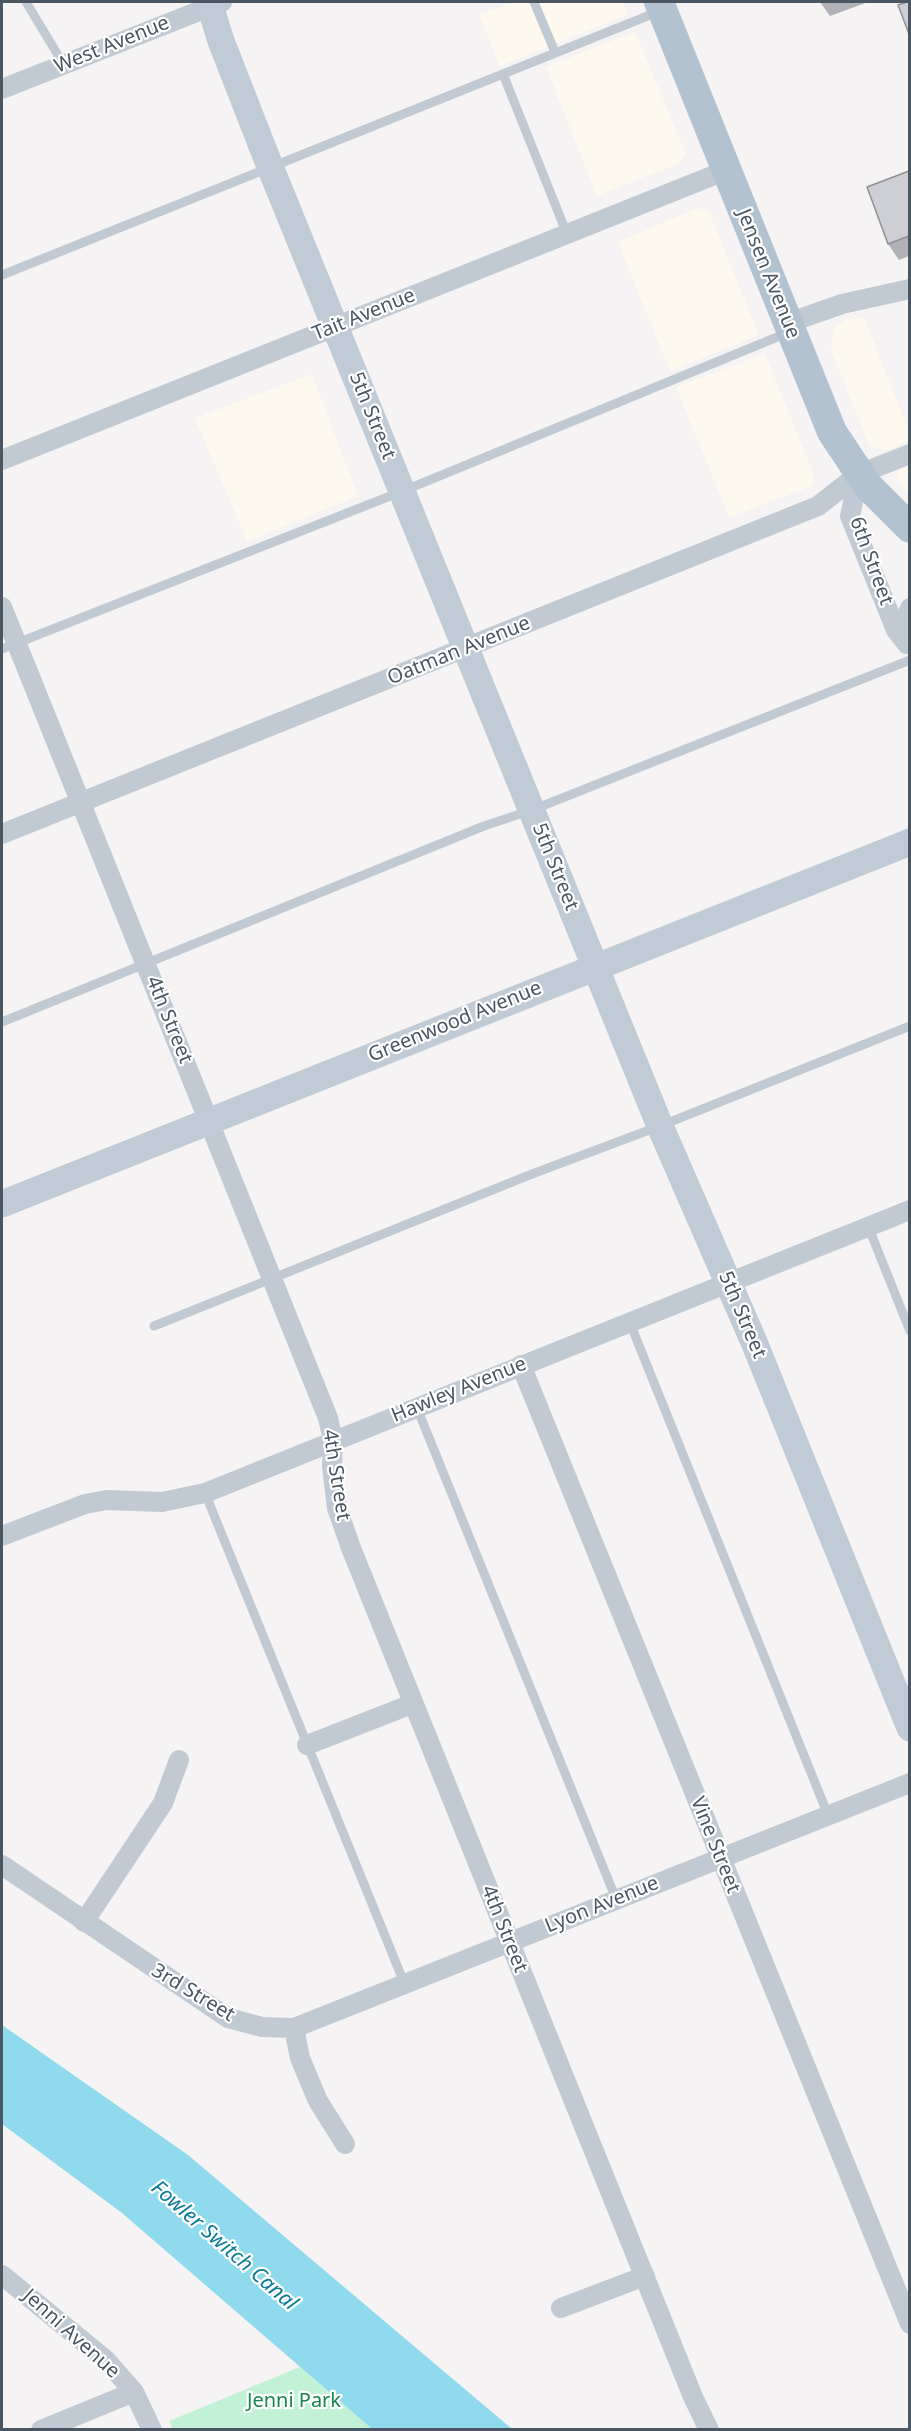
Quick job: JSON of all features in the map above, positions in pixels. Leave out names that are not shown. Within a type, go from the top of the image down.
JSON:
[{"type":"main road","name":"Jensen Avenue","points":[[661,6],[832,432],[859,474],[909,528]]},
{"type":"street","name":"West Avenue","points":[[2,89],[214,3]]},
{"type":"street","name":"5th Street","points":[[214,3],[221,41],[271,169],[594,966],[728,1282],[909,1728]]},
{"type":"street","name":"Tait Avenue","points":[[2,460],[726,170]]},
{"type":"street","points":[[789,327],[842,304],[909,289]]},
{"type":"street","name":"Oatman Avenue","points":[[2,834],[818,506],[859,474],[909,454]]},
{"type":"street","name":"6th Street","points":[[859,474],[850,516],[896,630],[909,651]]},
{"type":"street","name":"4th Street","points":[[2,607],[9,646],[80,803],[328,1418],[333,1440],[332,1466],[338,1508],[412,1704],[693,2397],[710,2430]]},
{"type":"street","name":"6th Street","points":[[909,608],[905,620],[909,651]]},
{"type":"street","name":"Greenwood Avenue","points":[[2,1204],[909,842]]},
{"type":"street","name":"Hawley Avenue","points":[[2,1536],[85,1504],[107,1500],[162,1502],[205,1493],[909,1210]]},
{"type":"street","name":"Vine Street","points":[[521,1365],[909,2324]]},
{"type":"street","points":[[307,1745],[412,1704]]},
{"type":"street","points":[[84,1922],[163,1803],[178,1760]]},
{"type":"street","name":"Lyon Avenue","points":[[294,2028],[909,1783]]},
{"type":"street","name":"3rd Street","points":[[2,1865],[228,2018],[262,2027],[294,2028]]},
{"type":"street","points":[[294,2028],[300,2058],[318,2101],[345,2145]]},
{"type":"street","name":"Jenni Avenue","points":[[2,2275],[106,2360],[134,2392],[152,2430]]},
{"type":"street","points":[[561,2308],[645,2276]]},
{"type":"street","points":[[41,2430],[134,2392]]},
{"type":"lane","points":[[26,2],[64,65]]},
{"type":"lane","points":[[534,2],[555,52]]},
{"type":"lane","points":[[2,275],[271,169],[661,6]]},
{"type":"lane","points":[[502,74],[567,234]]},
{"type":"lane","points":[[9,646],[403,491],[789,327]]},
{"type":"lane","points":[[2,1022],[484,826],[532,810],[909,651]]},
{"type":"lane","points":[[154,1326],[909,1026]]},
{"type":"lane","points":[[868,1227],[909,1331]]},
{"type":"lane","points":[[630,1323],[828,1815]]},
{"type":"lane","points":[[417,1407],[616,1899]]},
{"type":"lane","points":[[205,1493],[405,1985]]},
{"type":"shaded area","points":[[513,2],[623,2],[628,14],[500,66],[479,15]]},
{"type":"shaded area","points":[[635,32],[686,154],[680,163],[597,196],[546,67]]},
{"type":"shaded area","points":[[698,208],[709,212],[759,335],[670,371],[618,242]]},
{"type":"shaded area","points":[[864,317],[909,432],[909,441],[886,450],[870,447],[831,350],[834,328],[845,320]]},
{"type":"shaded area","points":[[765,354],[814,475],[813,486],[729,517],[676,387]]},
{"type":"shaded area","points":[[312,374],[358,496],[247,541],[195,418]]},
{"type":"shaded area","points":[[909,465],[909,494],[898,481],[896,473]]},
{"type":"green space","name":"Jenni Park","points":[[300,2367],[372,2429],[173,2429],[169,2421]]},
{"type":"water","name":"Fowler Switch Canal","points":[[2,2025],[188,2155],[512,2429],[372,2429],[122,2213],[2,2124]]},
{"type":"building","points":[[909,2],[909,34],[898,5]]},
{"type":"building","points":[[909,171],[909,236],[888,244],[867,187]]}]
